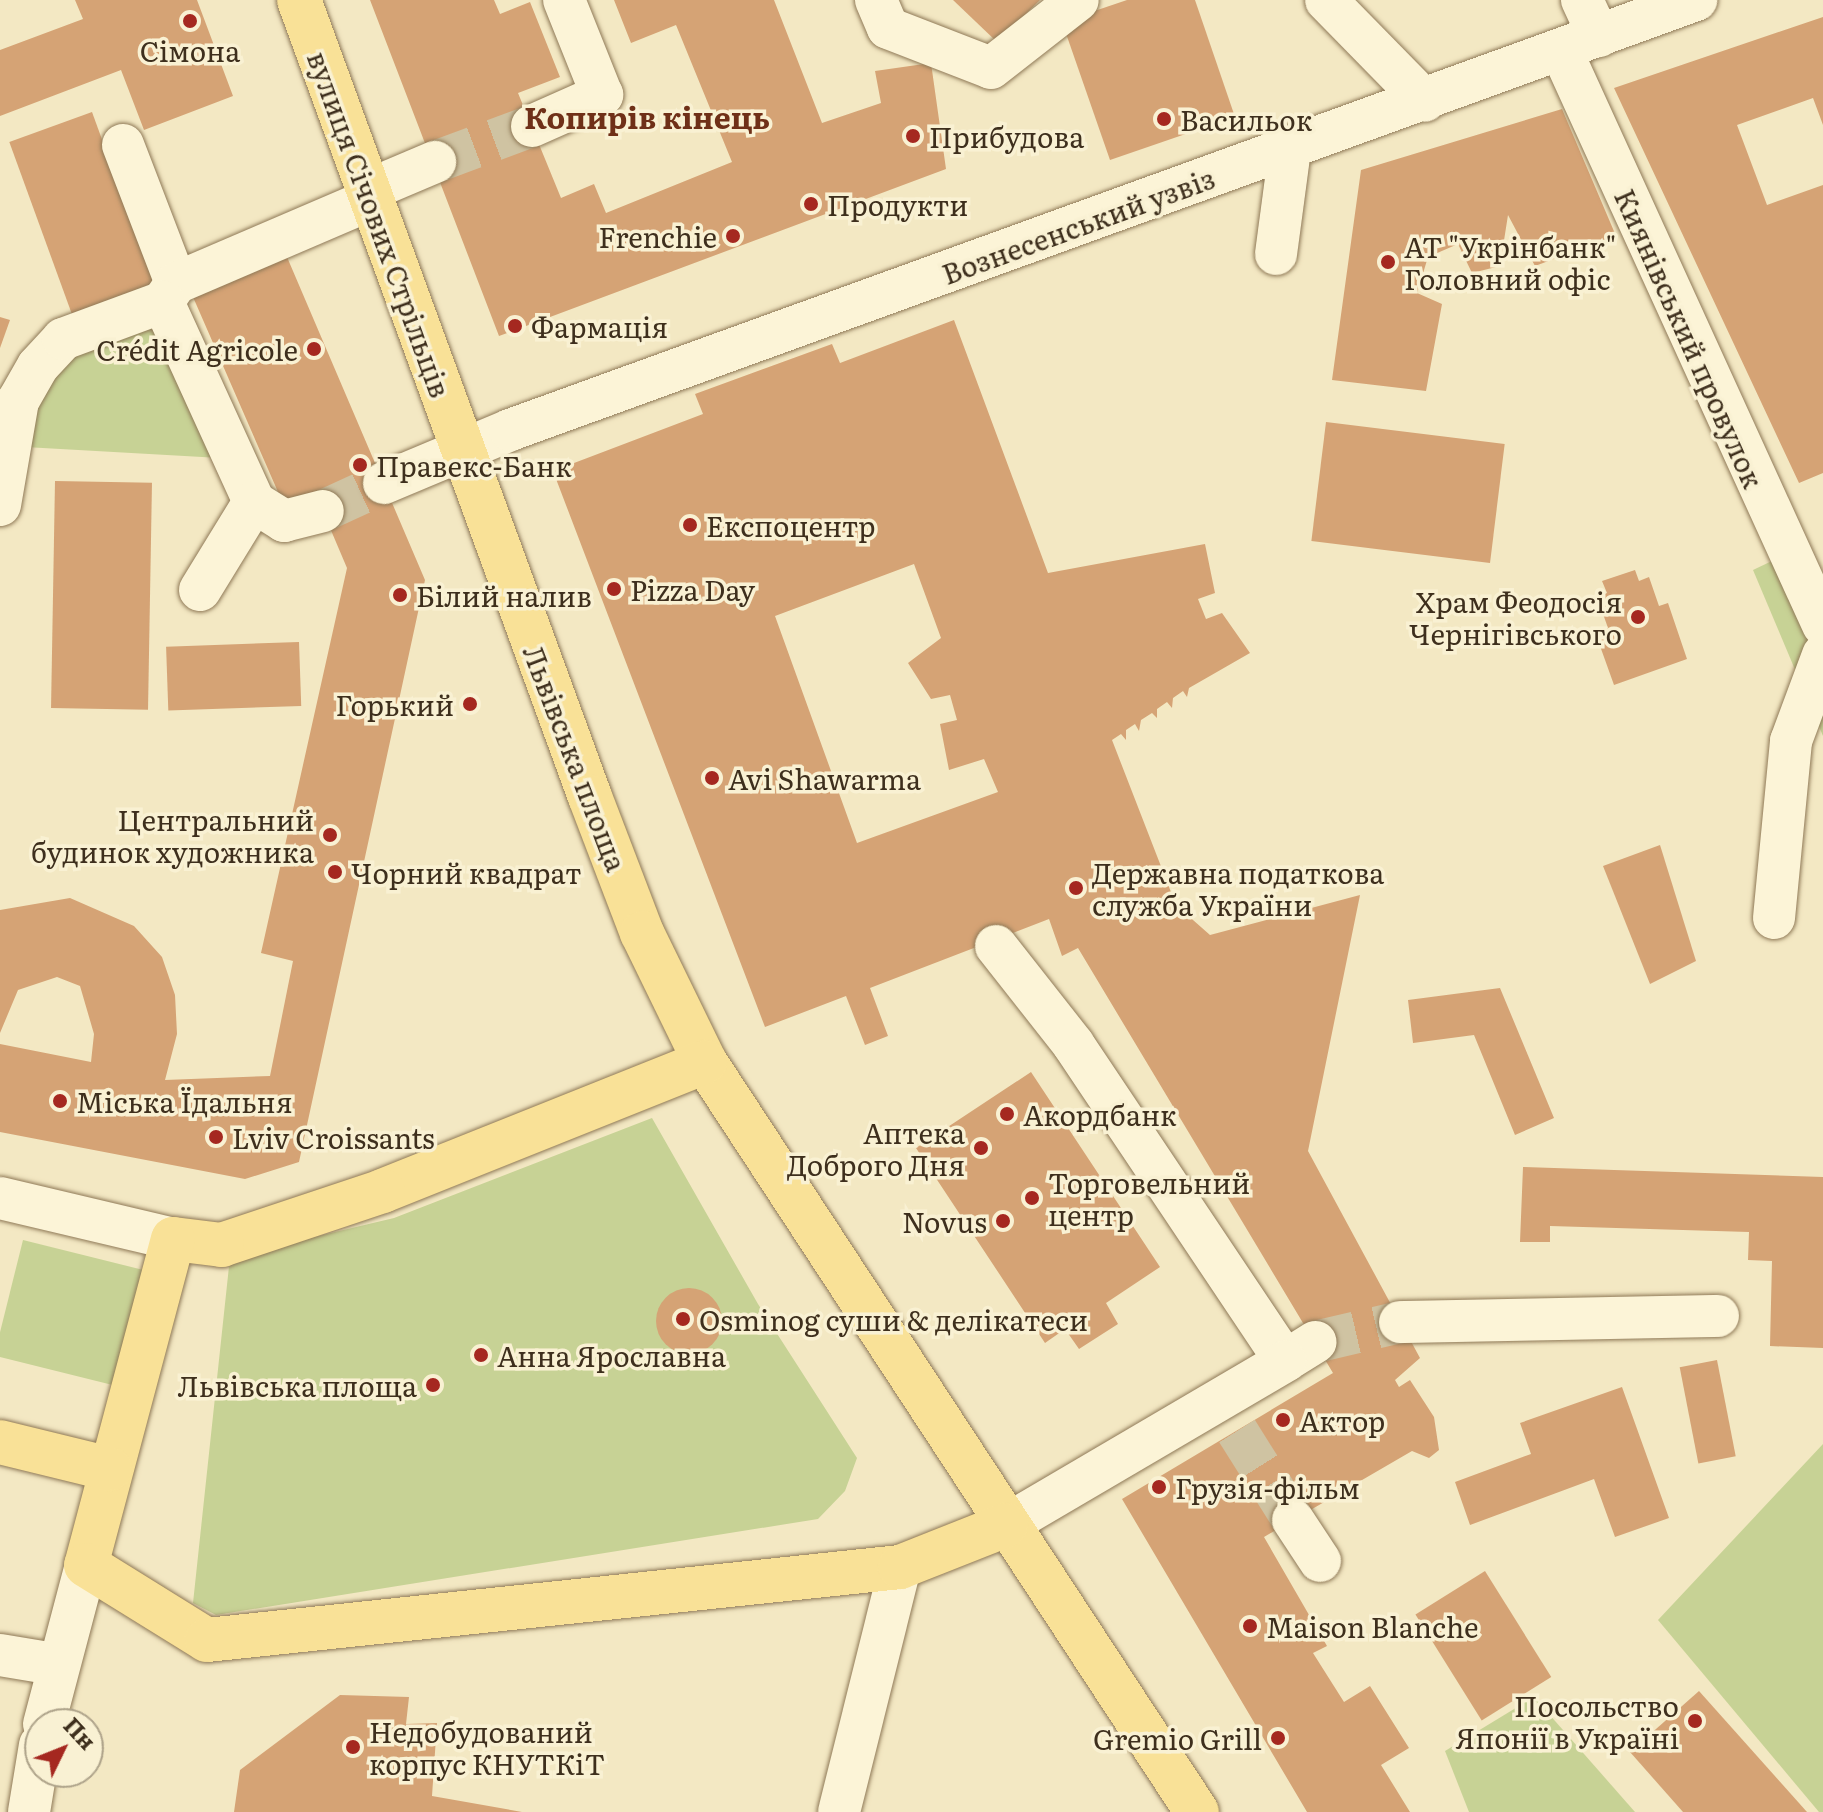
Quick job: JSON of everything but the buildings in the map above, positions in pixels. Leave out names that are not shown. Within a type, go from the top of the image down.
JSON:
[{"type":"main road","name":"вулиця Січових Стрільців","points":[[299,0],[460,449]]},
{"type":"main road","name":"Львівська площа","points":[[460,449],[642,933],[705,1062],[1192,1810]]},
{"type":"main road","points":[[705,1062],[383,1191],[236,1241],[173,1239],[86,1565],[207,1640],[900,1567],[1006,1525]]},
{"type":"main road","points":[[0,1442],[110,1469]]},
{"type":"street","points":[[532,126],[602,95],[564,0]]},
{"type":"street","points":[[876,0],[888,28],[991,68],[1078,0]]},
{"type":"street","points":[[1326,0],[1425,101]]},
{"type":"street","name":"Вознесенський узвіз","points":[[384,483],[460,449],[1561,50],[1591,18],[1696,0]]},
{"type":"street","name":"Киянівський провулок","points":[[1561,50],[1823,625]]},
{"type":"street","points":[[123,145],[169,293],[254,502],[284,521],[323,511]]},
{"type":"street","points":[[1276,254],[1290,149]]},
{"type":"street","points":[[0,505],[18,401],[38,366],[63,339],[169,293],[435,162]]},
{"type":"street","points":[[200,590],[254,502]]},
{"type":"street","points":[[1774,918],[1791,741],[1823,655]]},
{"type":"street","points":[[996,946],[1073,1044],[1300,1352],[1228,1416],[1006,1525]]},
{"type":"street","points":[[1,1203],[173,1239]]},
{"type":"street","points":[[1400,1322],[1718,1316]]},
{"type":"street","points":[[1293,1520],[1320,1561]]},
{"type":"street","points":[[47,1708],[54,1664],[86,1565]]},
{"type":"street","points":[[839,1812],[900,1567]]},
{"type":"street","points":[[0,1655],[54,1664]]},
{"type":"street","points":[[29,1812],[33,1788]]},
{"type":"green space","points":[[145,321],[162,333],[220,458],[25,447],[31,416],[75,346]]},
{"type":"green space","points":[[1774,560],[1823,661],[1823,736],[1753,570]]},
{"type":"green space","points":[[652,1118],[758,1304],[857,1458],[845,1491],[818,1519],[216,1615],[193,1603],[230,1257],[394,1218]]},
{"type":"green space","points":[[23,1240],[142,1270],[114,1385],[0,1357],[0,1332]]},
{"type":"green space","points":[[1823,1444],[1823,1812],[1819,1812],[1658,1620]]},
{"type":"green space","points":[[1534,1697],[1635,1812],[1469,1812],[1445,1751]]},
{"type":"tunnel","points":[[435,162],[532,126]]},
{"type":"tunnel","points":[[323,511],[384,483]]},
{"type":"tunnel","points":[[1315,1342],[1400,1322]]},
{"type":"tunnel","points":[[1237,1431],[1293,1520]]},
{"type":"place","name":"Сімона","points":[[190,21]]},
{"type":"place","name":"Васильок","points":[[1164,119]]},
{"type":"place","name":"Прибудова","points":[[913,136]]},
{"type":"place","name":"Продукти","points":[[811,204]]},
{"type":"place","name":"Frenchie","points":[[733,236]]},
{"type":"place","name":"АТ \"Укрінбанк\" Головний офіс","points":[[1388,262]]},
{"type":"place","name":"Фармація","points":[[515,326]]},
{"type":"place","name":"Crédit Agricole","points":[[314,349]]},
{"type":"place","name":"Правекс-Банк","points":[[360,465]]},
{"type":"place","name":"Експоцентр","points":[[690,525]]},
{"type":"place","name":"Pizza Day","points":[[614,589]]},
{"type":"place","name":"Білий налив","points":[[400,595]]},
{"type":"place","name":"Храм Феодосія Чернігівського","points":[[1638,617]]},
{"type":"place","name":"Горький","points":[[470,704]]},
{"type":"place","name":"Avi Shawarma","points":[[712,778]]},
{"type":"place","name":"Центральний будинок художника","points":[[330,835]]},
{"type":"place","name":"Чорний квадрат","points":[[335,872]]},
{"type":"place","name":"Державна податкова служба України","points":[[1076,888]]},
{"type":"place","name":"Міська Їдальня","points":[[60,1101]]},
{"type":"place","name":"Акордбанк","points":[[1007,1114]]},
{"type":"place","name":"Lviv Croissants","points":[[216,1137]]},
{"type":"place","name":"Аптека Доброго Дня","points":[[981,1148]]},
{"type":"place","name":"Торговельний центр","points":[[1032,1198]]},
{"type":"place","name":"Novus","points":[[1003,1221]]},
{"type":"place","name":"Osminog суши & делікатеси","points":[[683,1319]]},
{"type":"place","name":"Анна Ярославна","points":[[481,1355]]},
{"type":"place","name":"Львівська площа","points":[[433,1385]]},
{"type":"place","name":"Актор","points":[[1283,1420]]},
{"type":"place","name":"Грузія-фільм","points":[[1159,1487]]},
{"type":"place","name":"Maison Blanche","points":[[1250,1626]]},
{"type":"place","name":"Посольство Японії в Україні","points":[[1695,1721]]},
{"type":"place","name":"Gremio Grill","points":[[1278,1738]]},
{"type":"place","name":"Недобудований корпус КНУТКіТ","points":[[353,1747]]},
{"type":"district","name":"Копирів кінець","points":[[647,116]]}]
